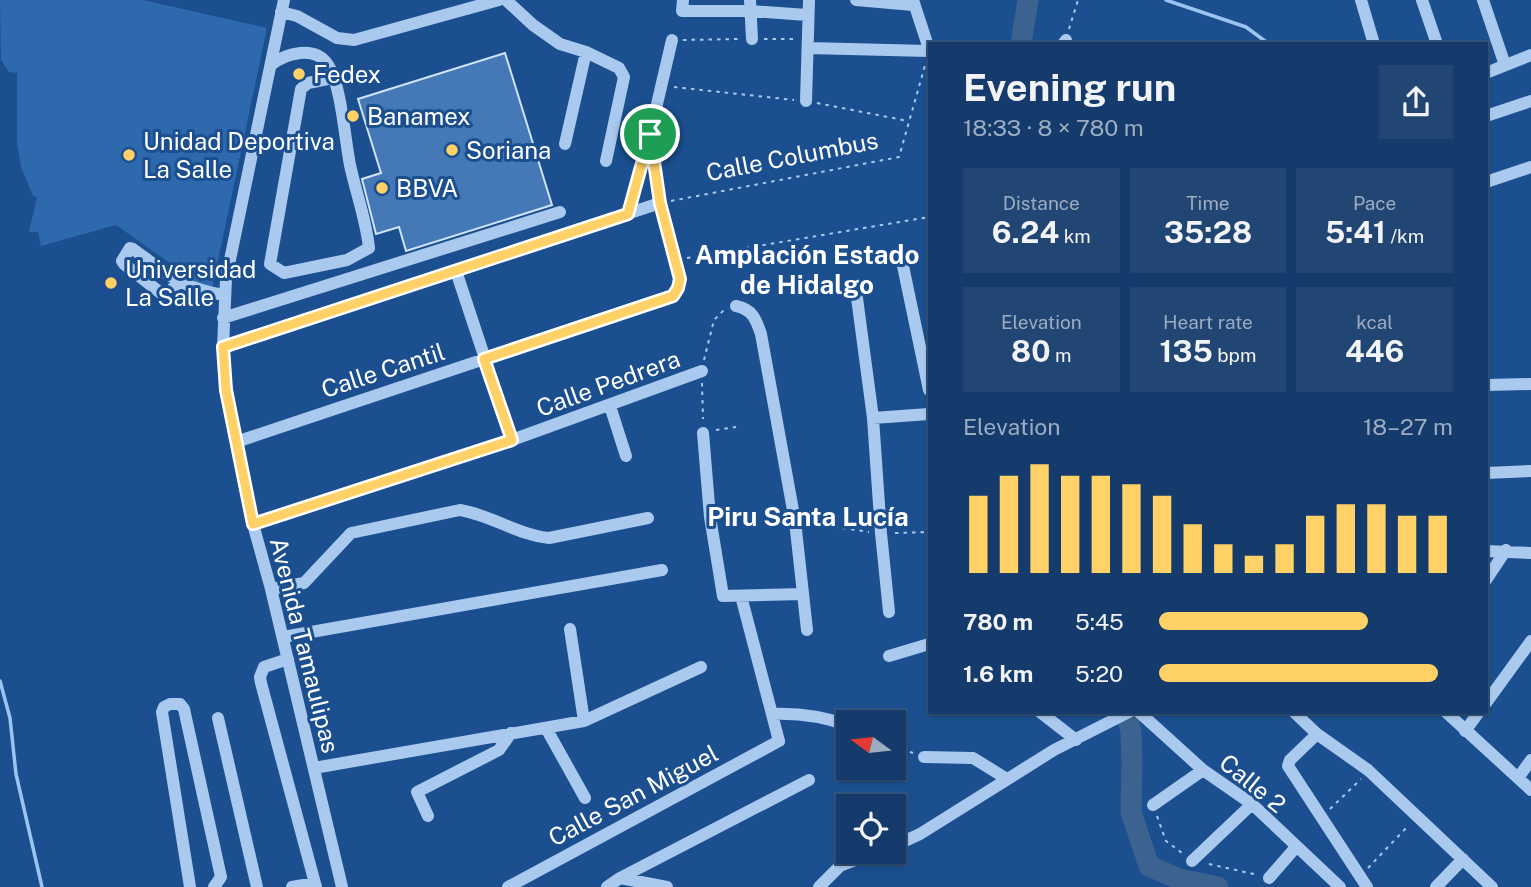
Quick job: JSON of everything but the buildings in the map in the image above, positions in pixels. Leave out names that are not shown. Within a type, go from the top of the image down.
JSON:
[{"type":"street","points":[[282,6],[337,38],[354,40],[499,0]]},
{"type":"street","points":[[506,0],[533,25],[560,44],[586,52],[620,68],[624,77],[606,161]]},
{"type":"street","points":[[806,101],[809,0]]},
{"type":"street","points":[[856,0],[913,2],[928,48]]},
{"type":"street","points":[[1361,0],[1373,42]]},
{"type":"street","points":[[1422,0],[1436,42]]},
{"type":"street","points":[[1483,0],[1505,65]]},
{"type":"street","points":[[683,6],[750,5],[807,15]]},
{"type":"street","points":[[750,5],[751,39]]},
{"type":"street","name":"Avenida Tamaulipas","points":[[282,6],[224,295],[223,347],[226,390],[253,524],[283,637],[342,887]]},
{"type":"street","points":[[628,214],[650,134],[671,40]]},
{"type":"street","points":[[808,48],[928,51]]},
{"type":"street","points":[[271,65],[281,57],[296,52],[315,55],[328,63],[333,78],[350,165],[367,228],[369,248],[347,260],[284,273],[270,264],[301,89],[308,83],[333,78]]},
{"type":"street","points":[[565,144],[586,52]]},
{"type":"street","points":[[1488,72],[1531,55]]},
{"type":"street","points":[[1488,115],[1531,101]]},
{"type":"street","points":[[650,134],[660,203],[675,260]]},
{"type":"street","points":[[1488,181],[1531,167]]},
{"type":"street","points":[[223,347],[660,203]]},
{"type":"street","points":[[223,318],[560,212]]},
{"type":"street","name":"Calle Cantil","points":[[236,442],[664,300],[673,296],[678,288],[680,279],[675,260]]},
{"type":"street","points":[[903,266],[928,385]]},
{"type":"street","points":[[456,271],[512,440]]},
{"type":"street","points":[[178,282],[202,292],[224,295]]},
{"type":"street","points":[[857,298],[873,418],[880,533],[889,611]]},
{"type":"street","points":[[736,306],[746,308],[753,314],[761,334],[793,516],[807,630]]},
{"type":"street","name":"Calle Pedrera","points":[[253,524],[512,440],[702,371]]},
{"type":"street","points":[[1488,385],[1531,384]]},
{"type":"street","points":[[610,406],[626,456]]},
{"type":"street","points":[[873,418],[928,414]]},
{"type":"street","points":[[703,433],[710,517],[723,596],[803,594]]},
{"type":"street","points":[[1488,473],[1531,471]]},
{"type":"street","points":[[271,589],[304,583],[351,533],[460,510],[477,513],[534,537],[549,538],[648,518]]},
{"type":"street","points":[[1488,577],[1506,550]]},
{"type":"street","points":[[1488,551],[1531,553]]},
{"type":"street","points":[[283,637],[663,569]]},
{"type":"street","points":[[741,596],[772,714],[800,713],[836,721]]},
{"type":"street","points":[[570,629],[584,721]]},
{"type":"street","points":[[1488,700],[1531,641]]},
{"type":"street","points":[[889,656],[928,644]]},
{"type":"street","points":[[288,659],[264,667],[260,677],[315,885],[292,887]]},
{"type":"street","points":[[314,768],[584,721],[701,667]]},
{"type":"street","points":[[190,887],[162,712],[164,707],[170,704],[180,704],[184,709],[221,877],[214,887]]},
{"type":"street","name":"Calle San Miguel","points":[[508,887],[779,741],[772,714]]},
{"type":"street","points":[[1043,714],[1076,740]]},
{"type":"street","points":[[906,840],[1007,779],[1125,714]]},
{"type":"street","name":"Calle 2","points":[[1141,714],[1203,770],[1252,804],[1340,887]]},
{"type":"street","points":[[1296,714],[1317,734],[1368,770],[1492,887]]},
{"type":"street","points":[[1448,714],[1531,790]]},
{"type":"street","points":[[1465,731],[1478,714]]},
{"type":"street","points":[[218,718],[257,887]]},
{"type":"street","points":[[546,728],[585,798]]},
{"type":"street","points":[[428,817],[417,792],[499,750],[511,733]]},
{"type":"street","points":[[1317,734],[1290,760],[1288,766],[1363,882]]},
{"type":"street","points":[[923,757],[973,758],[1007,779]]},
{"type":"street","points":[[1518,778],[1531,760]]},
{"type":"street","points":[[1153,806],[1203,770]]},
{"type":"street","points":[[607,887],[809,780]]},
{"type":"street","points":[[1192,861],[1252,804]]},
{"type":"street","points":[[1269,878],[1296,846]]},
{"type":"street","points":[[1436,887],[1463,859]]},
{"type":"street","points":[[819,887],[844,864]]},
{"type":"street","points":[[620,878],[667,887]]},
{"type":"path","points":[[1065,42],[1078,0]]},
{"type":"path","name":"Calle Columbus","points":[[660,203],[899,157],[928,54]]},
{"type":"path","points":[[662,85],[806,101],[909,121]]},
{"type":"path","points":[[675,260],[928,217]]},
{"type":"path","name":"Calle Pedrera","points":[[702,371],[714,320],[720,311],[736,306]]},
{"type":"path","points":[[702,371],[703,433],[736,427]]},
{"type":"path","points":[[710,517],[793,516],[880,533],[928,532]]},
{"type":"path","points":[[906,751],[923,757]]},
{"type":"path","points":[[1322,816],[1368,770]]},
{"type":"path","points":[[1363,882],[1418,815]]},
{"type":"shaded area","name":"Unidad Deportiva La Salle","points":[[0,0],[143,0],[267,28],[212,289],[205,288],[116,225],[41,246],[38,232],[29,232],[37,197],[33,196],[21,167],[17,143],[17,73],[9,72],[1,60]]},
{"type":"waterway","points":[[1021,42],[1028,0]]},
{"type":"waterway","points":[[1166,0],[1246,27],[1266,42]]},
{"type":"waterway","points":[[0,681],[10,718],[16,774],[42,887]]},
{"type":"waterway","points":[[1127,715],[1131,732],[1131,812],[1149,866],[1179,879],[1218,887]]},
{"type":"place","name":"Fedex","points":[[299,74]]},
{"type":"place","name":"Banamex","points":[[353,116]]},
{"type":"place","name":"Soriana","points":[[452,150]]},
{"type":"place","name":"Unidad Deportiva La Salle","points":[[129,155]]},
{"type":"place","name":"BBVA","points":[[382,188]]},
{"type":"place","name":"Universidad La Salle","points":[[111,283]]},
{"type":"district","name":"Amplación Estado de Hidalgo","points":[[807,269]]},
{"type":"district","name":"Piru Santa Lucía","points":[[808,516]]},
{"type":"route","points":[[650,134],[660,203],[680,279],[673,296],[484,359],[512,440],[253,524],[226,390],[223,347],[628,214],[650,134]]}]
